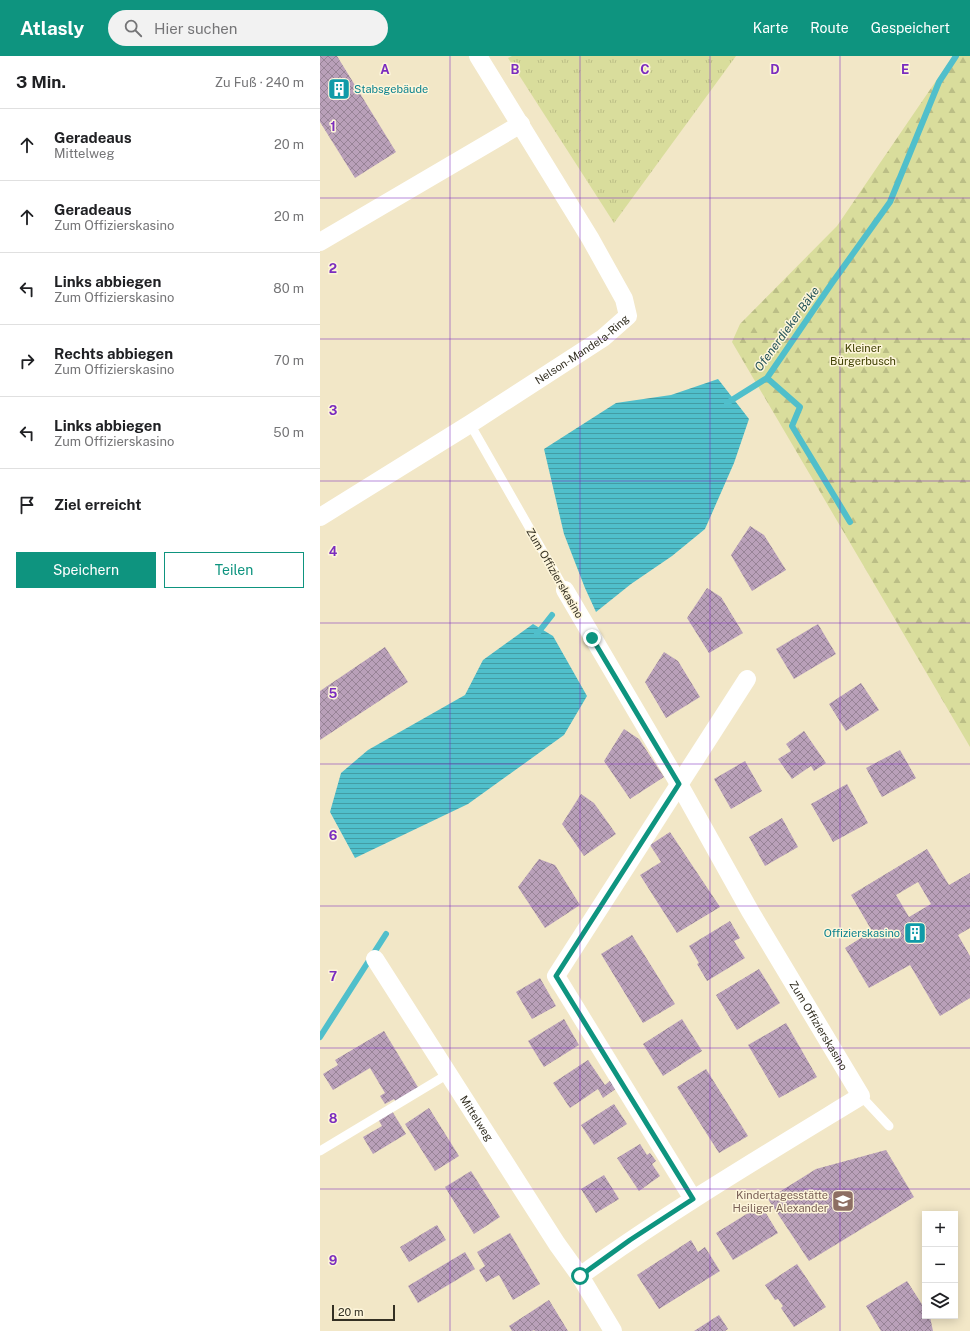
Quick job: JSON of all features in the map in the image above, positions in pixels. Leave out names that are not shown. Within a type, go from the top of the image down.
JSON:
[{"type":"street","name":"Nelson-Mandela-Ring","points":[[320,517],[470,424],[603,338],[628,316],[624,298],[590,238],[478,56]]},
{"type":"street","points":[[320,242],[521,124]]},
{"type":"street","name":"Zum Offizierskasino","points":[[565,590],[679,784],[750,911],[861,1096]]},
{"type":"street","points":[[693,1199],[556,976],[747,679]]},
{"type":"street","name":"Mittelweg","points":[[375,959],[557,1244],[580,1276],[613,1331]]},
{"type":"street","points":[[580,1276],[630,1240],[693,1199],[861,1096]]},
{"type":"lane","name":"Zum Offizierskasino","points":[[470,424],[565,590]]},
{"type":"lane","points":[[320,1151],[448,1074]]},
{"type":"lane","points":[[861,1096],[889,1126]]},
{"type":"green space","points":[[512,56],[736,56],[614,223],[508,58]]},
{"type":"green space","name":"Kleiner Bürgerbusch","points":[[953,56],[970,56],[970,747],[732,342],[740,324],[837,226]]},
{"type":"water","points":[[718,379],[749,419],[734,463],[705,529],[672,556],[631,584],[596,612],[564,534],[544,449],[616,403],[671,395]]},
{"type":"water","points":[[533,624],[553,636],[587,696],[564,735],[468,804],[355,858],[330,812],[341,773],[368,750],[465,695],[483,660]]},
{"type":"building","name":"Stabsgebäude","points":[[320,56],[337,56],[396,152],[355,178],[320,122]]},
{"type":"building","points":[[750,526],[764,535],[786,570],[752,591],[731,555]]},
{"type":"building","points":[[707,588],[721,597],[743,633],[709,653],[687,618]]},
{"type":"building","points":[[818,624],[836,654],[794,679],[776,649]]},
{"type":"building","points":[[385,647],[408,682],[320,740],[320,691]]},
{"type":"building","points":[[664,652],[678,661],[700,697],[666,718],[645,682]]},
{"type":"building","points":[[861,683],[879,710],[846,731],[829,704]]},
{"type":"building","points":[[624,729],[639,739],[664,777],[630,799],[604,761]]},
{"type":"building","points":[[804,731],[826,763],[814,771],[811,766],[792,779],[778,759],[791,751],[786,744]]},
{"type":"building","points":[[900,750],[916,778],[882,797],[866,768]]},
{"type":"building","points":[[745,761],[762,791],[731,809],[714,779]]},
{"type":"building","points":[[847,784],[868,823],[833,842],[811,804]]},
{"type":"building","points":[[581,794],[594,803],[616,834],[584,856],[562,824]]},
{"type":"building","points":[[782,818],[798,847],[765,866],[749,837]]},
{"type":"building","points":[[670,832],[720,907],[677,933],[640,875],[661,862],[650,845]]},
{"type":"building","name":"Offizierskasino","points":[[927,849],[949,885],[970,873],[970,928],[958,935],[970,956],[970,998],[940,1016],[910,965],[869,988],[845,948],[872,931],[851,895]],"holes":[[[918,882],[931,904],[909,917],[896,895]]]},
{"type":"building","points":[[539,859],[555,865],[580,905],[545,928],[518,887]]},
{"type":"building","points":[[730,921],[740,938],[734,941],[745,958],[707,981],[689,946]]},
{"type":"building","points":[[632,935],[675,1004],[643,1023],[601,954]]},
{"type":"building","points":[[759,969],[780,1003],[737,1030],[716,995]]},
{"type":"building","points":[[540,978],[556,1006],[532,1019],[516,992]]},
{"type":"building","points":[[564,1019],[579,1045],[544,1067],[528,1041]]},
{"type":"building","points":[[682,1019],[702,1051],[663,1076],[643,1044]]},
{"type":"building","points":[[786,1023],[817,1077],[779,1098],[748,1045]]},
{"type":"building","points":[[384,1031],[419,1089],[396,1102],[394,1099],[385,1104],[380,1096],[385,1093],[370,1068],[333,1090],[323,1074],[338,1065],[335,1060]]},
{"type":"building","points":[[588,1060],[605,1085],[611,1080],[617,1088],[603,1098],[598,1089],[570,1108],[553,1083]]},
{"type":"building","points":[[706,1069],[748,1136],[719,1153],[677,1087]]},
{"type":"building","points":[[614,1104],[627,1124],[594,1145],[581,1125]]},
{"type":"building","points":[[429,1108],[459,1156],[435,1171],[405,1124]]},
{"type":"building","points":[[392,1111],[406,1134],[373,1154],[363,1137],[382,1126],[378,1119]]},
{"type":"building","points":[[640,1144],[647,1155],[650,1153],[656,1161],[652,1164],[660,1176],[639,1191],[617,1158]]},
{"type":"building","name":"Kindertagesstätte Heiliger Alexander","points":[[886,1150],[914,1197],[809,1261],[768,1199],[816,1169]]},
{"type":"building","points":[[471,1171],[500,1217],[474,1234],[445,1187]]},
{"type":"building","points":[[604,1175],[619,1199],[596,1213],[581,1189]]},
{"type":"building","points":[[761,1205],[778,1233],[733,1260],[716,1233]]},
{"type":"building","points":[[437,1225],[446,1240],[409,1262],[400,1247]]},
{"type":"building","points":[[510,1233],[540,1284],[513,1300],[499,1275],[486,1282],[479,1270],[485,1266],[477,1252]]},
{"type":"building","points":[[691,1240],[698,1252],[705,1247],[720,1271],[659,1309],[637,1275]]},
{"type":"building","points":[[465,1252],[475,1269],[418,1303],[408,1286]]},
{"type":"building","points":[[797,1264],[826,1307],[794,1327],[781,1308],[783,1306],[778,1299],[775,1300],[765,1285]]},
{"type":"building","points":[[907,1281],[922,1304],[922,1319],[930,1319],[933,1331],[881,1331],[866,1306]]},
{"type":"building","points":[[549,1300],[568,1331],[512,1331],[509,1326]]},
{"type":"building","points":[[719,1315],[728,1329],[725,1331],[694,1331]]},
{"type":"waterway","name":"Ofenerdieker Bäke","points":[[727,403],[767,378],[890,202],[939,82],[956,56]]},
{"type":"waterway","points":[[767,378],[800,407],[792,426],[850,522]]},
{"type":"waterway","name":"Ofenerdieker Bäke","points":[[537,634],[552,615]]},
{"type":"waterway","points":[[320,1037],[386,934]]},
{"type":"place","name":"Stabsgebäude","points":[[339,89]]},
{"type":"place","name":"Offizierskasino","points":[[915,933]]},
{"type":"place","name":"Kindertagesstätte Heiliger Alexander","points":[[843,1201]]},
{"type":"route","points":[[580,1276],[630,1240],[693,1199],[556,976],[679,784],[592,638]]}]
